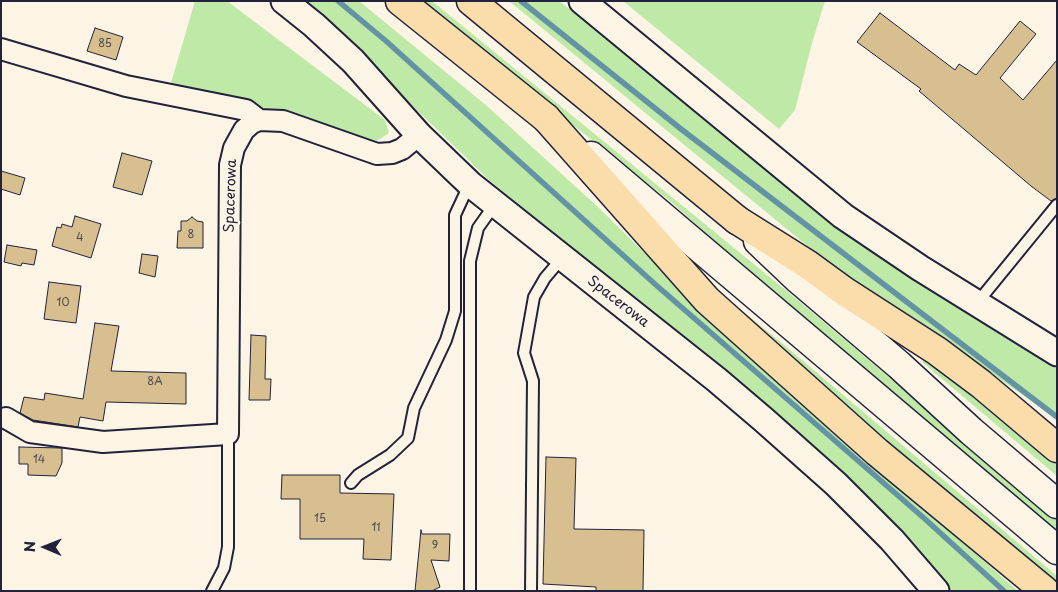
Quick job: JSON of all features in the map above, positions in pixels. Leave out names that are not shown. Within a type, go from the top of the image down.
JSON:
[{"type":"highway","points":[[400,1],[546,118],[707,300],[877,452],[1045,591]]},
{"type":"highway","points":[[471,1],[737,220],[807,264],[844,291],[960,368],[1057,448]]},
{"type":"main road","points":[[546,118],[1057,550]]},
{"type":"main road","points":[[737,220],[798,279],[1057,504]]},
{"type":"street","name":"Spacerowa","points":[[284,1],[353,60],[419,135],[470,184],[764,420],[866,513],[919,569],[936,591]]},
{"type":"street","points":[[582,1],[844,216],[920,268],[1057,352]]},
{"type":"street","points":[[1,49],[126,86],[246,110],[259,120],[274,120],[294,124],[378,154],[392,153],[402,149],[419,135]]},
{"type":"street","name":"Spacerowa","points":[[228,434],[230,165],[234,148],[244,130],[259,120]]},
{"type":"street","points":[[6,418],[30,432],[103,442],[228,434]]},
{"type":"lane","points":[[351,484],[358,475],[390,455],[408,438],[414,408],[446,340],[455,311],[455,215],[470,184]]},
{"type":"lane","points":[[470,591],[470,261],[478,228],[495,204]]},
{"type":"lane","points":[[977,303],[1057,205]]},
{"type":"lane","points":[[531,591],[533,381],[524,354],[534,297],[545,278],[562,258]]},
{"type":"lane","name":"Spacerowa","points":[[212,591],[224,568],[228,547],[228,434]]},
{"type":"green space","points":[[195,1],[227,1],[385,120],[389,133],[375,142],[336,128],[171,83]]},
{"type":"green space","points":[[303,1],[359,1],[487,106],[598,207],[737,345],[1018,591],[949,591],[907,539],[488,179]]},
{"type":"green space","points":[[415,1],[432,1],[788,292],[1057,519],[1057,535],[762,283],[670,201]]},
{"type":"green space","points":[[509,1],[559,1],[732,137],[732,141],[851,239],[1057,369],[1057,419],[827,262]]},
{"type":"green space","points":[[623,1],[825,1],[795,110],[779,129]]},
{"type":"green space","points":[[693,271],[783,344],[1057,576],[1057,591],[890,450]]},
{"type":"green space","points":[[928,356],[1003,416],[1057,463],[1057,476],[922,362]]},
{"type":"building","points":[[880,13],[955,70],[959,64],[976,75],[1020,21],[1036,34],[1000,78],[1023,100],[1057,60],[1057,198],[1051,201],[1031,186],[919,91],[921,89],[857,42]]},
{"type":"building","points":[[95,28],[123,37],[116,60],[87,51]]},
{"type":"building","points":[[122,153],[152,161],[142,195],[113,187]]},
{"type":"building","points":[[1,171],[25,178],[20,195],[1,189]]},
{"type":"building","points":[[75,216],[101,224],[91,258],[52,246],[57,227],[61,228],[62,224],[72,227]]},
{"type":"building","points":[[192,217],[197,221],[203,222],[203,248],[177,248],[178,231],[181,231],[181,221],[187,221]]},
{"type":"building","points":[[7,245],[37,250],[34,265],[22,263],[21,266],[4,262]]},
{"type":"building","points":[[142,254],[158,256],[155,277],[139,273]]},
{"type":"building","points":[[49,282],[81,286],[76,323],[44,319]]},
{"type":"building","points":[[95,323],[119,326],[111,371],[186,373],[186,404],[106,402],[103,421],[80,417],[78,427],[33,420],[20,413],[24,397],[44,400],[45,393],[83,399]]},
{"type":"building","points":[[251,335],[266,336],[265,379],[271,379],[270,400],[249,400]]},
{"type":"building","points":[[19,447],[62,448],[62,463],[56,476],[28,475],[28,464],[19,464]]},
{"type":"building","points":[[546,457],[576,458],[574,529],[644,530],[643,591],[596,591],[596,587],[543,584]]},
{"type":"building","points":[[282,475],[340,475],[340,493],[394,494],[391,560],[363,559],[364,539],[300,539],[300,499],[281,499]]},
{"type":"building","points":[[421,530],[422,534],[450,534],[449,561],[431,560],[440,587],[432,591],[415,591]]},
{"type":"waterway","points":[[338,1],[386,41],[656,285],[925,519],[1004,591]]},
{"type":"waterway","points":[[521,1],[681,129],[1057,417]]}]
